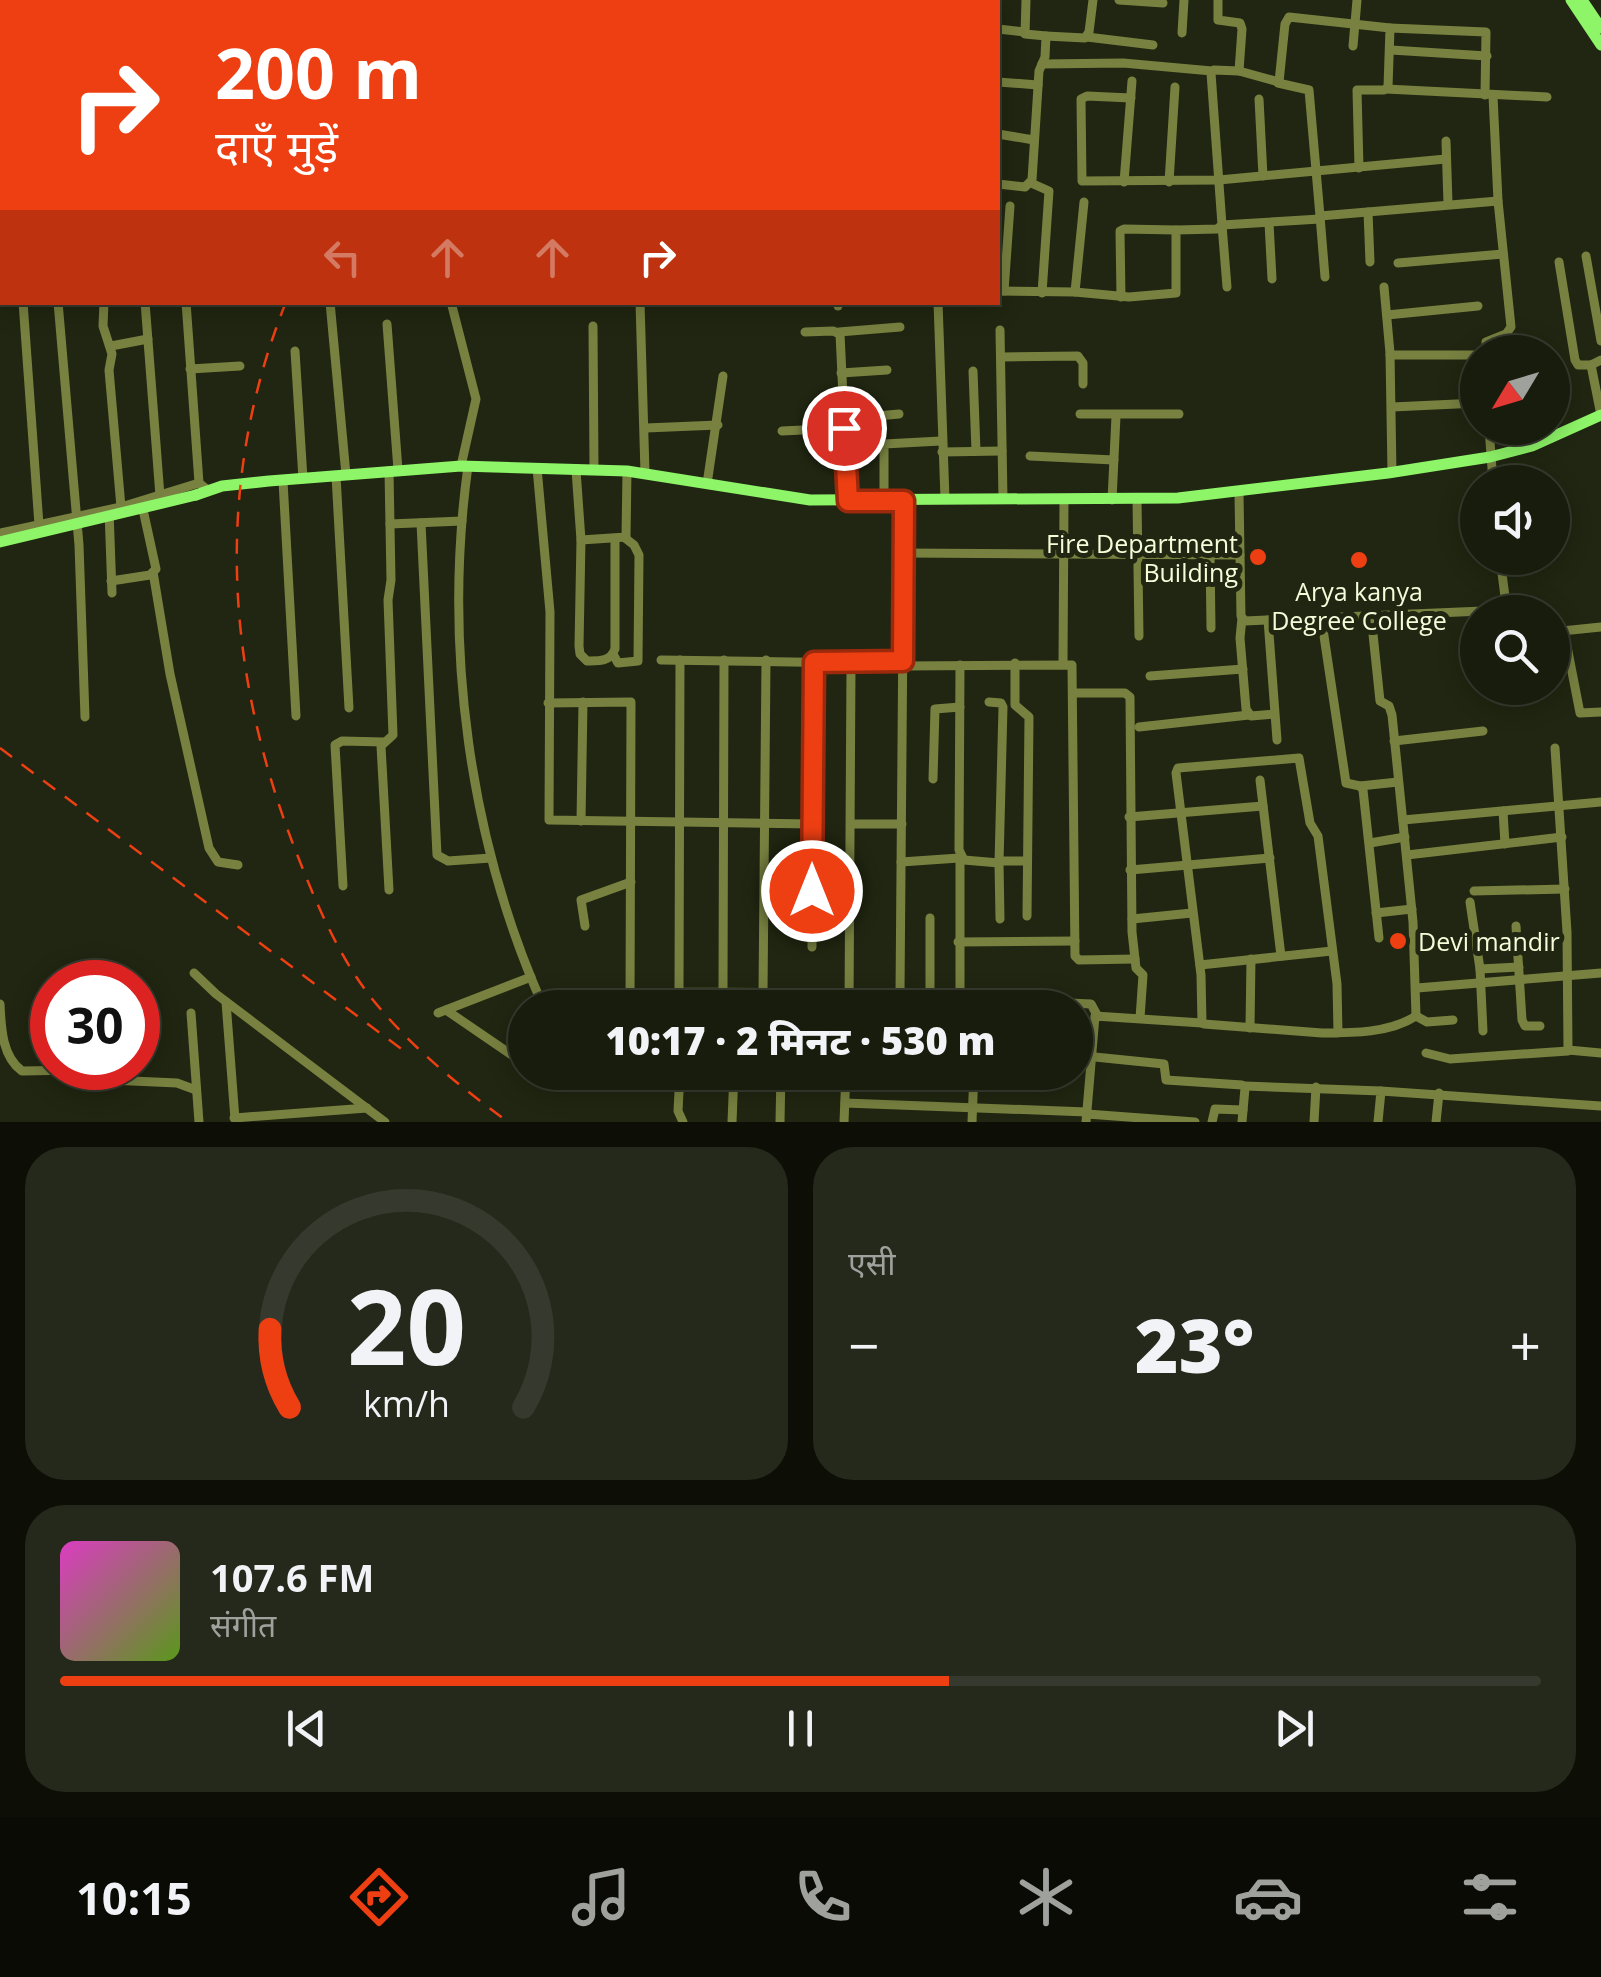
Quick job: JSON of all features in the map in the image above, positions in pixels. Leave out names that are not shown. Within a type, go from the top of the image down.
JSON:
[{"type":"main road","points":[[1571,0],[1583,7],[1601,28]]},
{"type":"main road","points":[[1583,7],[1601,45]]},
{"type":"main road","points":[[0,542],[201,490],[465,466],[628,471],[766,495],[848,501],[1112,500],[1239,493],[1490,457],[1532,446],[1601,415]]},
{"type":"street","points":[[1024,32],[1026,0]]},
{"type":"street","points":[[1086,36],[1093,0]]},
{"type":"street","points":[[1119,0],[1163,3]]},
{"type":"street","points":[[1182,34],[1184,0]]},
{"type":"street","points":[[1218,0],[1218,20],[1242,26],[1239,71]]},
{"type":"street","points":[[1353,46],[1357,0]]},
{"type":"street","points":[[1278,83],[1286,19],[1390,28],[1483,30],[1488,34],[1489,95],[1511,327],[1504,335]]},
{"type":"street","points":[[1386,89],[1390,28]]},
{"type":"street","points":[[1000,29],[1028,36],[1086,36],[1153,46]]},
{"type":"street","points":[[1031,183],[1046,36]]},
{"type":"street","points":[[1391,50],[1487,56]]},
{"type":"street","points":[[1042,64],[1123,63],[1239,71],[1309,90],[1324,277]]},
{"type":"street","points":[[1212,71],[1226,286]]},
{"type":"street","points":[[1124,182],[1132,80]]},
{"type":"street","points":[[1000,82],[1038,85]]},
{"type":"street","points":[[1169,182],[1176,88]]},
{"type":"street","points":[[1360,168],[1357,90],[1547,97]]},
{"type":"street","points":[[1130,98],[1087,96],[1081,102],[1081,178],[1085,182],[1219,180],[1446,159]]},
{"type":"street","points":[[1260,99],[1264,176]]},
{"type":"street","points":[[1000,134],[1034,140]]},
{"type":"street","points":[[1446,141],[1448,204]]},
{"type":"street","points":[[1000,184],[1025,187],[1031,183]]},
{"type":"street","points":[[1031,183],[1049,191],[1042,292]]},
{"type":"street","points":[[1121,297],[1120,232],[1124,228],[1217,229],[1222,225],[1498,201]]},
{"type":"street","points":[[1075,292],[1084,202]]},
{"type":"street","points":[[1010,206],[1001,291],[1121,297],[1178,291],[1176,230]]},
{"type":"street","points":[[1368,212],[1370,262]]},
{"type":"street","points":[[1269,222],[1272,279]]},
{"type":"street","points":[[1398,264],[1503,254]]},
{"type":"street","points":[[1586,256],[1601,341]]},
{"type":"street","points":[[1559,262],[1575,360],[1578,365],[1596,362],[1601,415]]},
{"type":"street","points":[[1384,288],[1390,355],[1392,473]]},
{"type":"street","points":[[23,305],[39,526]]},
{"type":"street","points":[[58,305],[76,518],[86,717]]},
{"type":"street","points":[[104,305],[103,326],[111,346],[109,370],[121,507]]},
{"type":"street","points":[[145,305],[160,496]]},
{"type":"street","points":[[0,533],[201,490],[186,305]]},
{"type":"street","points":[[330,305],[349,708]]},
{"type":"street","points":[[452,305],[476,399],[465,466],[462,521],[464,696],[492,858],[537,990]]},
{"type":"street","points":[[640,305],[645,473]]},
{"type":"street","points":[[938,305],[945,499]]},
{"type":"street","points":[[1387,315],[1478,306]]},
{"type":"street","points":[[387,324],[393,471],[388,600],[393,735],[381,746],[389,890]]},
{"type":"street","points":[[593,326],[594,469]]},
{"type":"street","points":[[805,332],[900,327]]},
{"type":"street","points":[[1000,330],[1003,499]]},
{"type":"street","points":[[839,332],[848,501]]},
{"type":"street","points":[[111,346],[148,339]]},
{"type":"street","points":[[295,351],[303,479]]},
{"type":"street","points":[[1390,355],[1460,356]]},
{"type":"street","points":[[1000,357],[1078,356],[1083,363],[1083,384]]},
{"type":"street","points":[[190,369],[240,366]]},
{"type":"street","points":[[842,373],[887,370]]},
{"type":"street","points":[[974,371],[976,451]]},
{"type":"street","points":[[708,484],[723,376]]},
{"type":"street","points":[[1392,408],[1460,404]]},
{"type":"street","points":[[782,431],[899,414]]},
{"type":"street","points":[[1080,414],[1180,414]]},
{"type":"street","points":[[1112,500],[1116,416]]},
{"type":"street","points":[[646,428],[718,425]]},
{"type":"street","points":[[884,501],[884,444],[1002,450]]},
{"type":"street","points":[[1490,445],[1491,465]]},
{"type":"street","points":[[1030,456],[1114,460]]},
{"type":"street","points":[[537,468],[550,612],[548,816],[552,821],[812,824]]},
{"type":"street","points":[[576,470],[581,540],[580,654],[587,661],[605,660],[612,654]]},
{"type":"street","points":[[581,540],[620,539],[637,549],[636,664],[618,663],[612,654],[620,539],[628,471]]},
{"type":"street","points":[[283,481],[296,716]]},
{"type":"street","points":[[1239,493],[1243,669],[1249,715]]},
{"type":"street","points":[[1137,499],[1139,636]]},
{"type":"street","points":[[1063,663],[1064,500]]},
{"type":"street","points":[[141,501],[156,564],[153,572],[170,674],[209,848],[218,862],[238,865]]},
{"type":"street","points":[[901,990],[904,501]]},
{"type":"street","points":[[108,510],[112,593]]},
{"type":"street","points":[[390,524],[462,521]]},
{"type":"street","points":[[421,523],[437,855],[448,861],[492,858]]},
{"type":"street","points":[[904,552],[1240,555]]},
{"type":"street","points":[[1210,554],[1211,628]]},
{"type":"street","points":[[111,581],[153,572]]},
{"type":"street","points":[[1242,618],[1248,622],[1460,613]]},
{"type":"street","points":[[1321,616],[1346,783],[1360,786],[1398,782]]},
{"type":"street","points":[[1371,616],[1380,700],[1390,708],[1405,837],[1416,1016]]},
{"type":"street","points":[[1268,620],[1277,740]]},
{"type":"street","points":[[1570,630],[1601,626]]},
{"type":"street","points":[[661,660],[1072,665],[1075,956],[1079,960],[1134,960]]},
{"type":"street","points":[[680,660],[680,990]]},
{"type":"street","points":[[723,990],[724,660]]},
{"type":"street","points":[[763,990],[766,660]]},
{"type":"street","points":[[812,947],[814,662]]},
{"type":"street","points":[[849,990],[852,663]]},
{"type":"street","points":[[1015,664],[1015,705],[1029,717],[1028,916]]},
{"type":"street","points":[[960,665],[960,990]]},
{"type":"street","points":[[1150,676],[1243,669]]},
{"type":"street","points":[[1570,676],[1580,713],[1601,712]]},
{"type":"street","points":[[1073,693],[1124,692],[1130,697],[1130,870],[1134,960],[1136,970],[1144,976],[1140,1018]]},
{"type":"street","points":[[581,821],[583,702]]},
{"type":"street","points":[[548,703],[631,702],[630,990]]},
{"type":"street","points":[[989,702],[1002,703],[1003,707],[1000,919]]},
{"type":"street","points":[[933,779],[934,709],[960,707]]},
{"type":"street","points":[[1140,727],[1274,714]]},
{"type":"street","points":[[1394,741],[1483,731]]},
{"type":"street","points":[[344,886],[335,745],[342,741],[384,742]]},
{"type":"street","points":[[1555,748],[1565,889],[1568,1051]]},
{"type":"street","points":[[1202,1023],[1200,965],[1176,773],[1178,768],[1299,758],[1310,823],[1318,836],[1337,984],[1338,1033]]},
{"type":"street","points":[[1260,780],[1281,956]]},
{"type":"street","points":[[1360,786],[1364,790],[1378,938]]},
{"type":"street","points":[[1403,820],[1601,802]]},
{"type":"street","points":[[1129,816],[1263,806]]},
{"type":"street","points":[[1503,811],[1504,844]]},
{"type":"street","points":[[851,824],[902,824]]},
{"type":"street","points":[[1370,843],[1405,837]]},
{"type":"street","points":[[1407,855],[1562,838]]},
{"type":"street","points":[[901,862],[960,857],[1028,861]]},
{"type":"street","points":[[1130,870],[1270,858]]},
{"type":"street","points":[[586,926],[581,900],[631,882]]},
{"type":"street","points":[[1483,1030],[1472,897],[1565,889]]},
{"type":"street","points":[[1376,914],[1412,909]]},
{"type":"street","points":[[1132,919],[1192,914]]},
{"type":"street","points":[[930,918],[930,990]]},
{"type":"street","points":[[1516,926],[1523,1024],[1540,1026]]},
{"type":"street","points":[[958,942],[1074,942]]},
{"type":"street","points":[[1200,965],[1332,951]]},
{"type":"street","points":[[1250,1028],[1251,959]]},
{"type":"street","points":[[1480,969],[1519,968]]},
{"type":"street","points":[[194,973],[226,1002],[385,1122]]},
{"type":"street","points":[[1416,988],[1601,973]]},
{"type":"street","points":[[508,1053],[442,1011],[532,978]]},
{"type":"street","points":[[226,1002],[235,1120],[367,1108]]},
{"type":"street","points":[[0,1004],[4,1040],[12,1063],[22,1072],[79,1070],[120,1082],[177,1082],[196,1090]]},
{"type":"street","points":[[1093,1005],[1098,1015]]},
{"type":"street","points":[[191,1013],[199,1122]]},
{"type":"street","points":[[1098,1015],[1338,1033],[1372,1030],[1416,1016],[1426,1022],[1453,1020]]},
{"type":"street","points":[[1093,1028],[1098,1015]]},
{"type":"street","points":[[1426,1053],[1450,1059],[1568,1051],[1601,1053]]},
{"type":"street","points":[[1093,1056],[1164,1064],[1166,1080],[1439,1093],[1601,1106]]},
{"type":"street","points":[[1212,1122],[1215,1109],[1243,1116],[1245,1086]]},
{"type":"street","points":[[1314,1122],[1316,1087]]},
{"type":"street","points":[[679,1090],[678,1111],[683,1122]]},
{"type":"street","points":[[732,1122],[733,1090]]},
{"type":"street","points":[[780,1122],[781,1090]]},
{"type":"street","points":[[844,1122],[845,1090]]},
{"type":"street","points":[[972,1122],[974,1090]]},
{"type":"street","points":[[1087,1116],[1088,1090]]},
{"type":"street","points":[[1378,1122],[1381,1090]]},
{"type":"street","points":[[1436,1122],[1439,1093]]},
{"type":"street","points":[[845,1102],[1195,1122]]},
{"type":"street","points":[[345,1110],[346,1122]]},
{"type":"railway","points":[[285,305],[263,370],[247,438],[239,506],[237,574],[242,642],[253,710],[270,777],[318,905],[360,983],[420,1050],[508,1122]]},
{"type":"railway","points":[[0,748],[404,1051]]},
{"type":"place","name":"Fire Department Building","points":[[1258,557]]},
{"type":"place","name":"Arya kanya Degree College","points":[[1359,560]]},
{"type":"place","name":"Devi mandir","points":[[1398,941]]},
{"type":"route","points":[[812,891],[814,662],[903,661],[904,501],[848,501],[844,428]]}]
